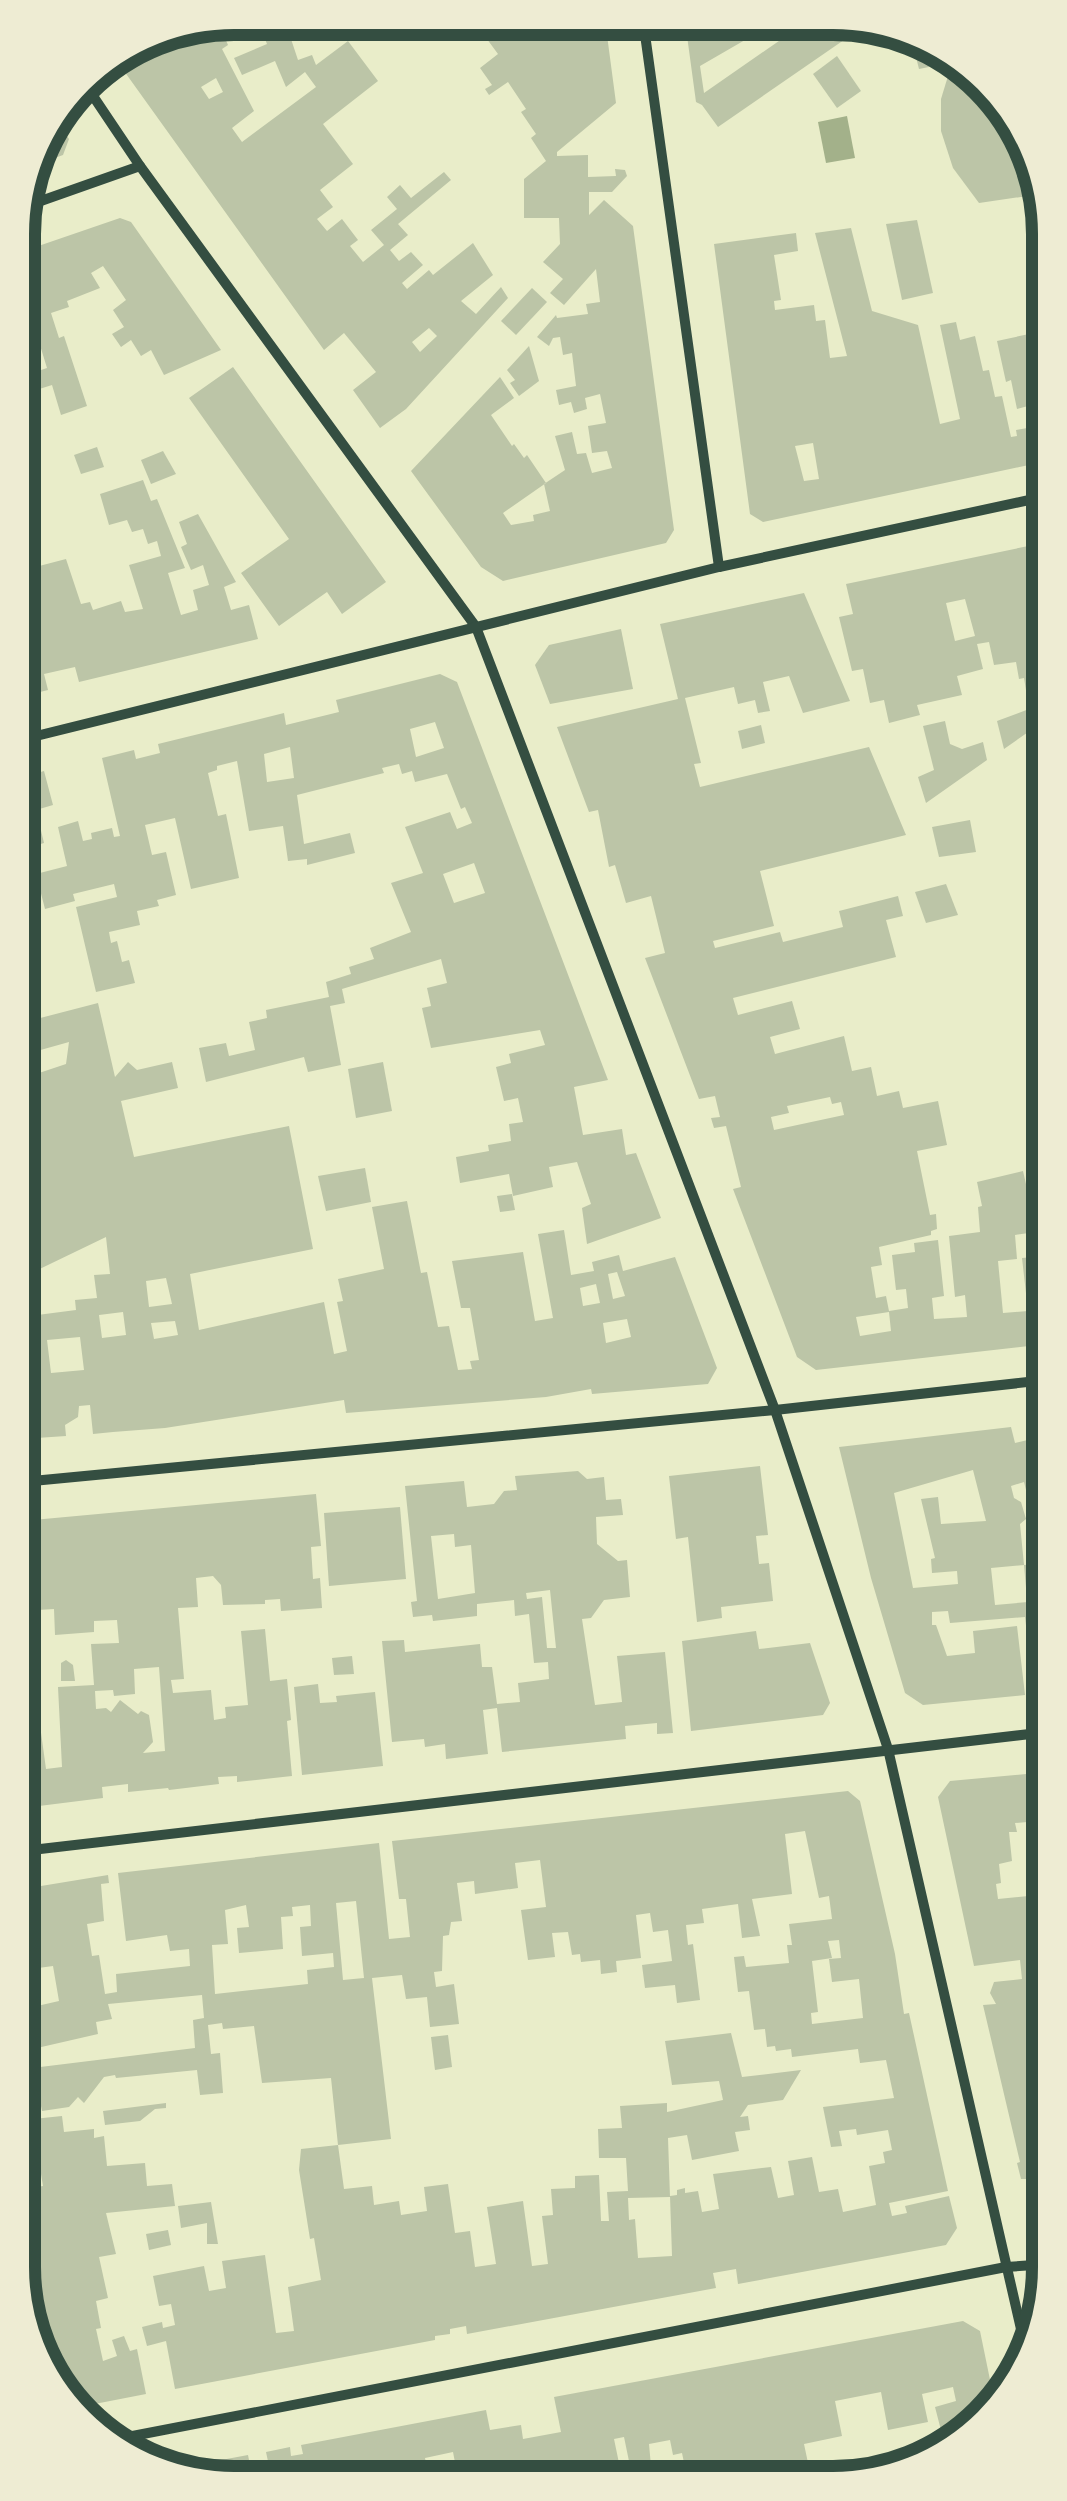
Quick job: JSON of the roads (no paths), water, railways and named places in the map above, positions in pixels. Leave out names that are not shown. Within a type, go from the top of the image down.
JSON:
[{"type":"street","points":[[645,35],[719,567]]},
{"type":"street","points":[[92,95],[140,166],[476,627],[775,1410],[888,1749],[1021,2330]]},
{"type":"street","points":[[38,202],[140,166]]},
{"type":"street","points":[[35,736],[719,567],[1032,499]]},
{"type":"street","points":[[35,1481],[1032,1382]]},
{"type":"street","points":[[35,1850],[1032,1734]]},
{"type":"street","points":[[131,2436],[1006,2267],[1032,2265]]}]
